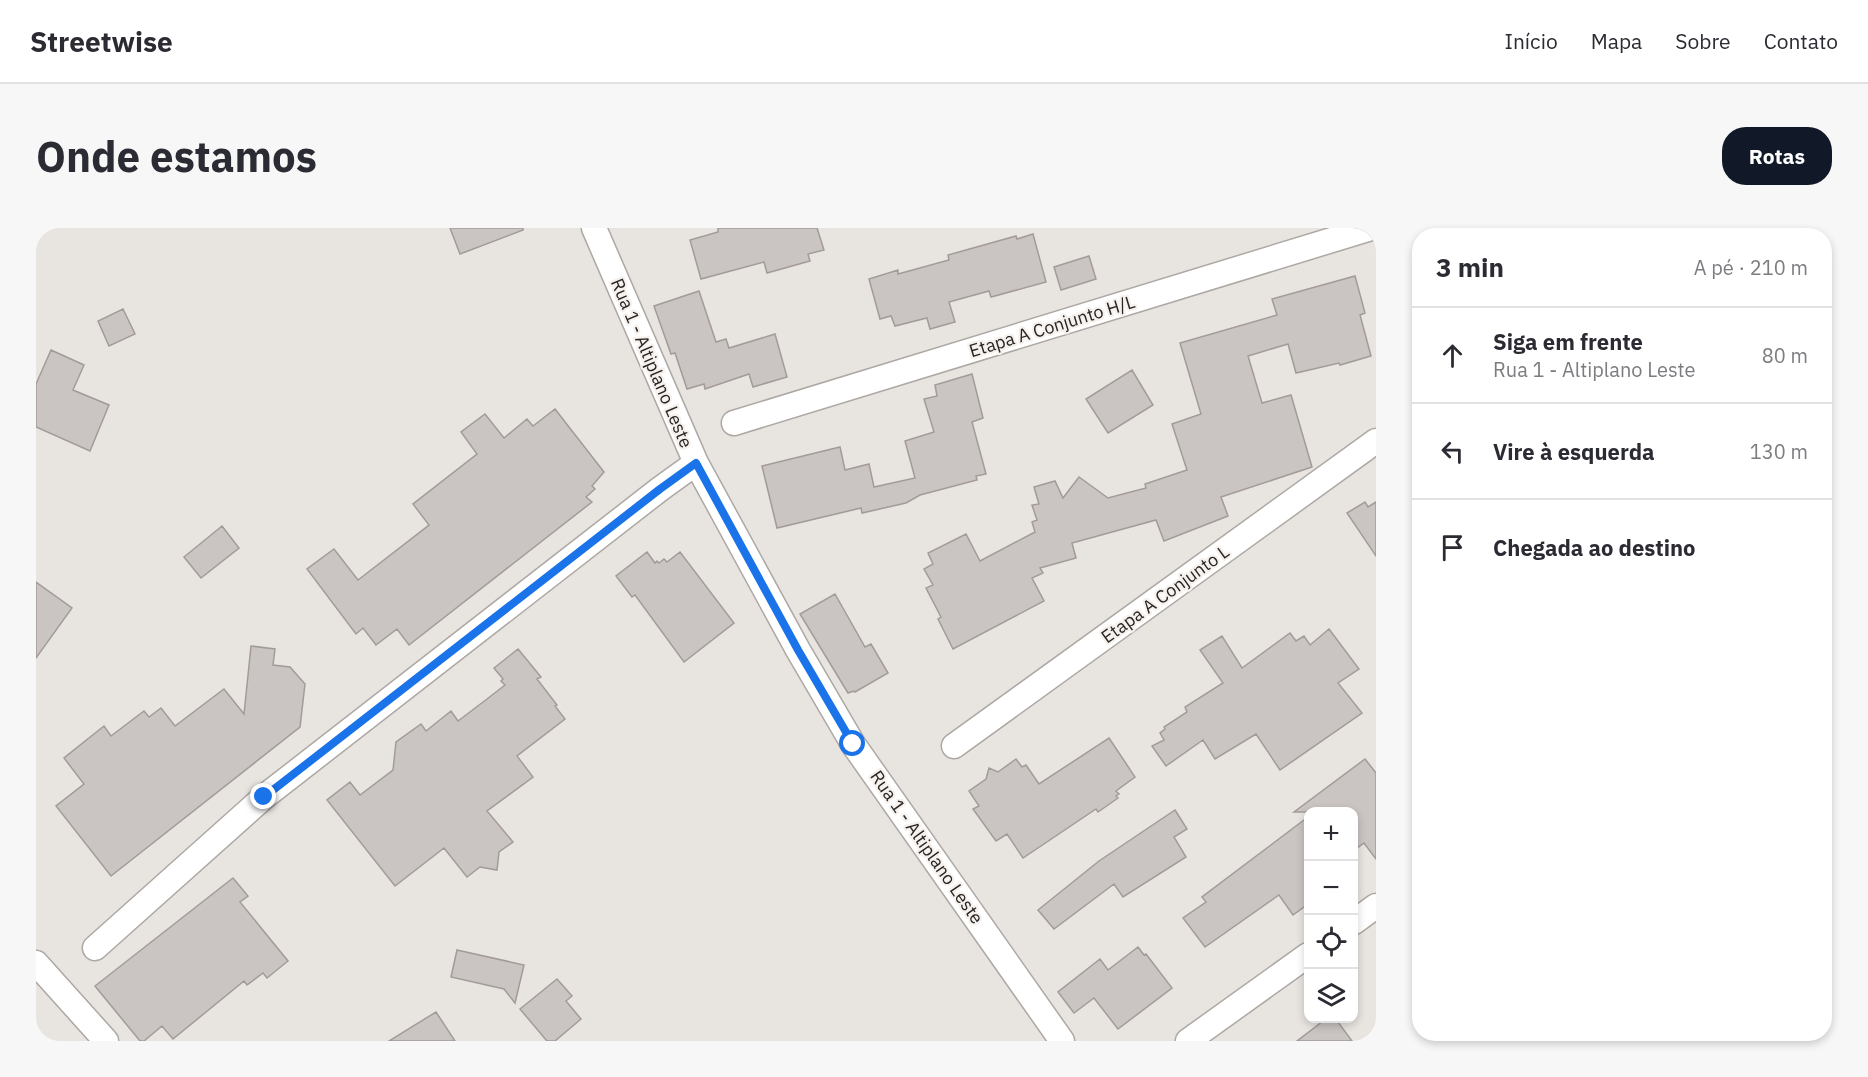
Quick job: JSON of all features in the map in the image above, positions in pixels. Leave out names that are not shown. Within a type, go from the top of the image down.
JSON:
[{"type":"street","name":"Rua 1 - Altiplano Leste","points":[[594,228],[696,463],[798,650],[853,744],[1062,1041]]},
{"type":"street","points":[[1372,228],[1376,239]]},
{"type":"street","name":"Etapa A Conjunto H/L","points":[[734,423],[1372,228]]},
{"type":"street","name":"Etapa A Conjunto L","points":[[954,746],[1376,441]]},
{"type":"street","points":[[96,948],[264,797],[696,463]]},
{"type":"street","points":[[1358,919],[1376,906]]},
{"type":"street","points":[[1188,1041],[1304,958]]},
{"type":"street","points":[[36,963],[106,1041]]},
{"type":"building","points":[[450,228],[523,228],[523,230],[460,254]]},
{"type":"building","points":[[718,228],[817,228],[824,250],[808,254],[810,261],[767,273],[764,262],[701,279],[690,240],[718,232]]},
{"type":"building","points":[[1033,234],[1046,282],[991,297],[989,291],[949,302],[955,322],[930,329],[927,318],[895,326],[891,316],[880,319],[869,279],[898,270],[898,274],[949,260],[948,255],[1016,236],[1017,239]]},
{"type":"building","points":[[1089,256],[1096,279],[1061,290],[1054,267]]},
{"type":"building","points":[[1355,276],[1365,313],[1360,315],[1371,356],[1340,365],[1339,363],[1296,373],[1288,344],[1248,356],[1262,403],[1291,395],[1312,467],[1221,497],[1228,516],[1164,541],[1156,520],[1072,543],[1076,558],[1040,568],[1043,573],[1032,578],[1044,601],[953,649],[938,619],[941,617],[926,588],[933,585],[924,569],[933,564],[928,553],[966,534],[980,561],[1035,532],[1032,522],[1037,520],[1032,505],[1039,504],[1034,487],[1055,481],[1063,498],[1079,477],[1108,498],[1146,488],[1145,484],[1187,470],[1172,424],[1201,414],[1180,343],[1277,315],[1272,299]]},
{"type":"building","points":[[699,291],[716,342],[726,339],[729,348],[775,334],[787,377],[753,387],[749,374],[705,389],[704,384],[687,389],[675,353],[671,354],[654,306]]},
{"type":"building","points":[[123,309],[135,334],[109,346],[98,321]]},
{"type":"building","points":[[51,350],[84,365],[73,390],[109,405],[90,451],[36,427],[36,384]]},
{"type":"building","points":[[1132,370],[1153,405],[1108,433],[1086,399]]},
{"type":"building","points":[[972,374],[983,418],[972,422],[986,474],[976,476],[977,480],[920,495],[906,503],[862,513],[861,508],[777,528],[762,466],[840,447],[845,470],[869,464],[874,487],[915,478],[905,441],[934,432],[924,399],[937,396],[935,385]]},
{"type":"building","points":[[555,409],[604,472],[592,486],[595,489],[586,497],[592,502],[409,645],[397,629],[376,645],[363,628],[356,634],[307,569],[334,549],[358,580],[429,525],[413,504],[477,454],[461,432],[485,414],[504,438],[527,419],[533,426]]},
{"type":"building","points":[[1365,502],[1368,507],[1376,502],[1376,556],[1347,513]]},
{"type":"building","points":[[222,526],[239,548],[201,578],[184,557]]},
{"type":"building","points":[[647,552],[655,563],[657,561],[659,563],[664,559],[667,562],[680,552],[734,623],[684,662],[635,595],[632,597],[616,576]]},
{"type":"building","points":[[36,582],[72,608],[36,658]]},
{"type":"building","points":[[835,594],[865,647],[871,644],[888,673],[855,692],[848,693],[800,614]]},
{"type":"building","points":[[1329,629],[1359,669],[1338,683],[1362,713],[1280,770],[1256,734],[1215,759],[1203,740],[1166,766],[1152,746],[1164,740],[1160,733],[1165,729],[1164,727],[1187,712],[1185,707],[1223,683],[1200,650],[1222,636],[1242,668],[1290,633],[1296,641],[1304,636],[1310,645]]},
{"type":"building","points":[[251,646],[275,649],[273,665],[290,667],[305,684],[300,727],[111,876],[56,806],[84,784],[64,758],[104,726],[111,736],[144,711],[149,717],[161,708],[175,726],[224,689],[244,714]]},
{"type":"building","points":[[518,649],[541,677],[537,679],[565,719],[517,756],[533,777],[487,811],[513,842],[499,852],[497,870],[480,867],[467,877],[444,848],[395,886],[327,800],[350,782],[360,795],[393,770],[396,742],[421,724],[426,731],[451,711],[458,721],[505,685],[494,668]]},
{"type":"building","points":[[1109,738],[1135,777],[1116,791],[1119,794],[1116,796],[1118,798],[1098,812],[1096,809],[1023,858],[1007,834],[996,841],[973,809],[979,806],[969,791],[986,779],[989,768],[998,772],[1016,759],[1022,767],[1026,765],[1039,784]]},
{"type":"building","points":[[1365,759],[1376,773],[1376,859],[1364,843],[1358,847],[1358,807],[1304,807],[1304,812],[1294,812]]},
{"type":"building","points":[[1175,810],[1187,829],[1174,837],[1186,857],[1123,897],[1114,884],[1054,929],[1038,910],[1099,861]]},
{"type":"building","points":[[1304,820],[1304,907],[1293,915],[1279,895],[1205,947],[1183,918],[1206,902],[1202,897]]},
{"type":"building","points":[[233,878],[248,896],[240,902],[288,961],[267,978],[263,973],[247,985],[244,981],[173,1039],[162,1026],[144,1041],[140,1041],[95,986]]},
{"type":"building","points":[[1138,947],[1172,988],[1118,1029],[1094,998],[1074,1013],[1058,992],[1100,959],[1108,970]]},
{"type":"building","points":[[457,950],[524,965],[515,1003],[504,989],[451,977]]},
{"type":"building","points":[[557,979],[572,996],[566,1001],[581,1019],[555,1041],[547,1041],[520,1009]]},
{"type":"building","points":[[436,1012],[455,1041],[389,1041]]},
{"type":"building","points":[[1320,1023],[1339,1023],[1352,1041],[1297,1041]]},
{"type":"route","points":[[264,797],[696,463],[798,650],[853,744]]}]
